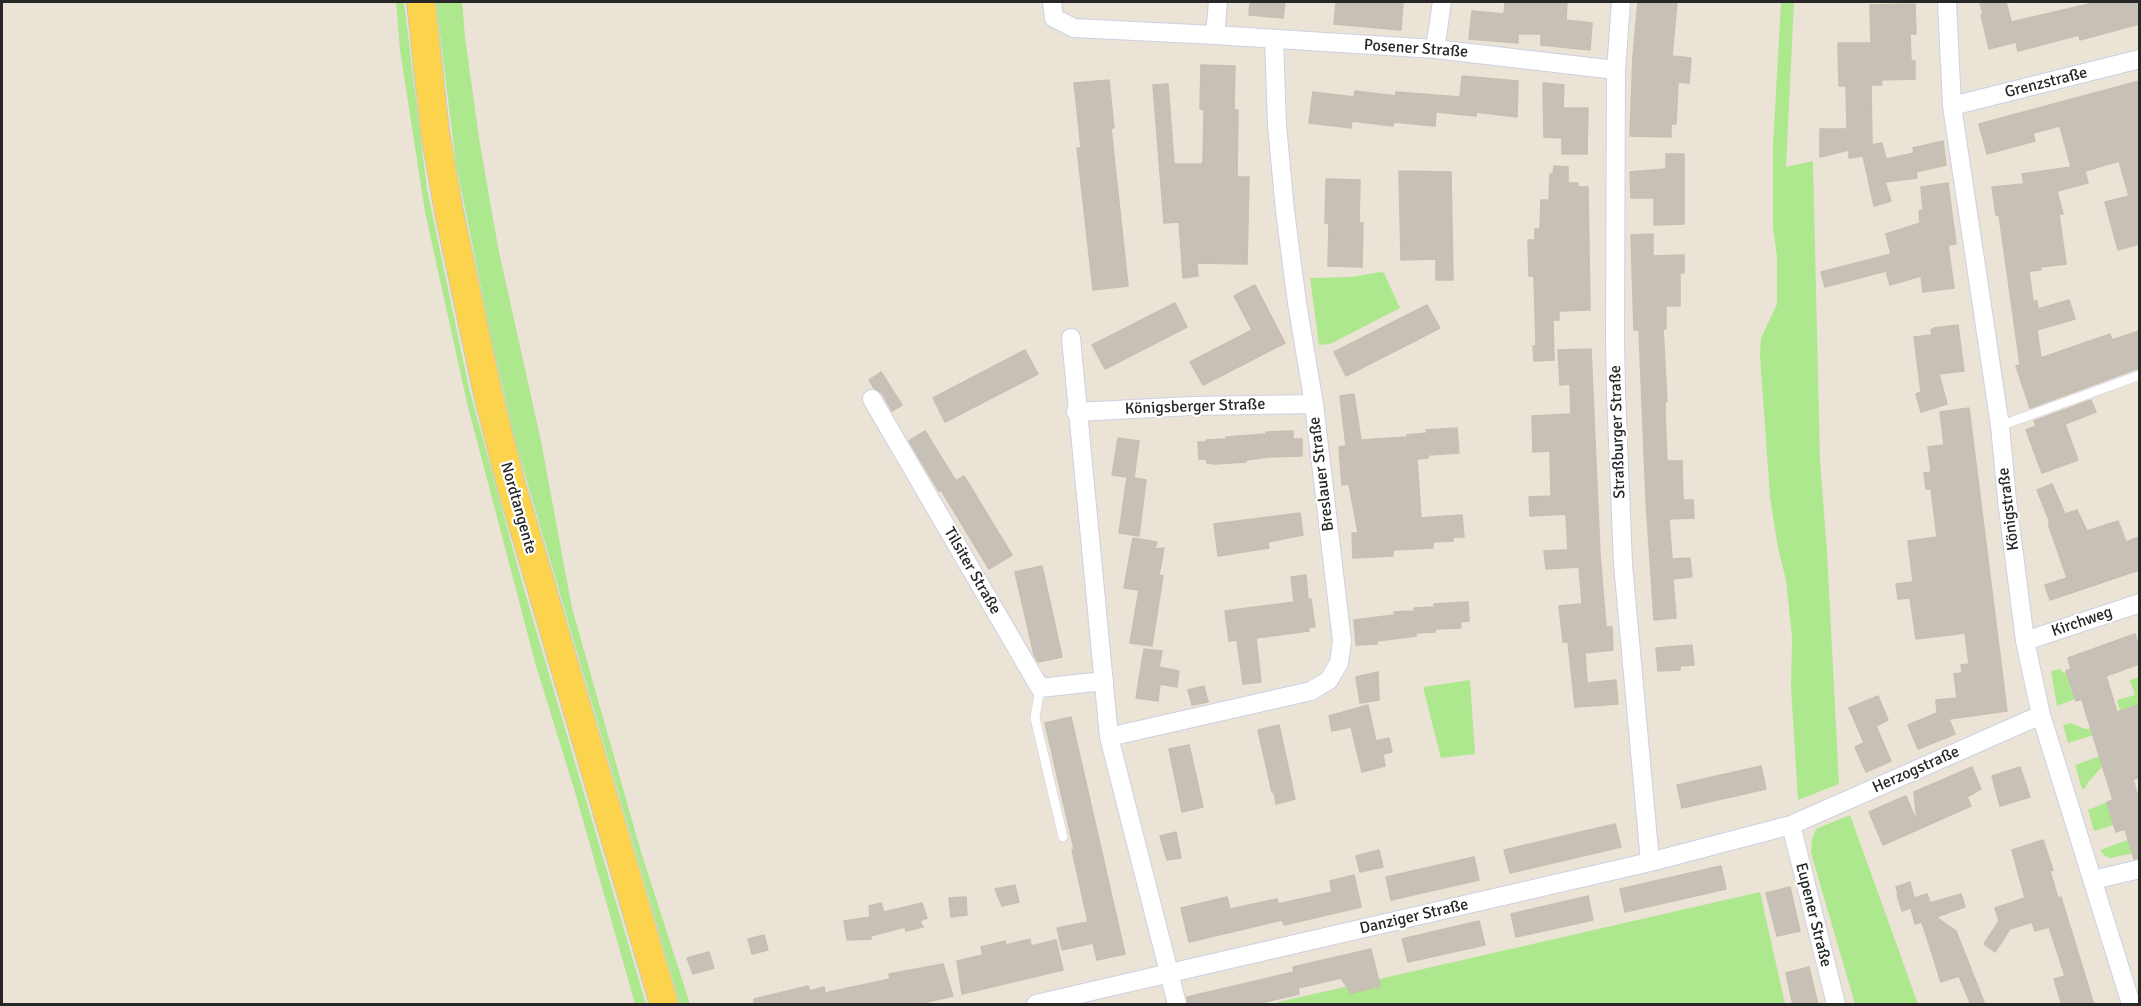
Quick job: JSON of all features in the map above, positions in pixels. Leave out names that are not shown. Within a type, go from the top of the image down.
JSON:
[{"type":"main road","name":"Nordtangente","points":[[421,2],[435,132],[466,299],[488,394],[517,505],[663,1005]]},
{"type":"street","name":"Posener Straße","points":[[1052,2],[1054,18],[1074,28],[1435,49],[1616,70]]},
{"type":"street","points":[[1215,35],[1218,2]]},
{"type":"street","points":[[1435,49],[1442,2]]},
{"type":"street","name":"Straßburger Straße","points":[[1621,2],[1616,70],[1615,337],[1623,564],[1650,862]]},
{"type":"street","name":"Königstraße","points":[[1947,2],[1952,106],[2000,426],[2025,641],[2041,715],[2131,1005]]},
{"type":"street","name":"Breslauer Straße","points":[[1110,737],[1311,691],[1329,680],[1339,663],[1342,641],[1314,404],[1297,303],[1285,211],[1277,125],[1274,39]]},
{"type":"street","name":"Grenzstraße","points":[[1952,106],[2139,59]]},
{"type":"street","points":[[1071,338],[1076,412],[1110,737],[1177,1005]]},
{"type":"street","name":"Tilsiter Straße","points":[[872,399],[1040,688]]},
{"type":"street","name":"Königsberger Straße","points":[[1076,412],[1192,406],[1314,404]]},
{"type":"street","name":"Kirchweg","points":[[2025,641],[2139,603]]},
{"type":"street","points":[[1040,688],[1104,681]]},
{"type":"street","name":"Herzogstraße","points":[[1791,825],[2041,715]]},
{"type":"street","name":"Danziger Straße","points":[[1036,1005],[1650,862],[1791,825]]},
{"type":"street","name":"Eupener Straße","points":[[1791,825],[1836,1005]]},
{"type":"street","points":[[2092,880],[2139,869]]},
{"type":"lane","points":[[2000,426],[2139,375]]},
{"type":"lane","points":[[1040,688],[1035,718],[1063,837]]},
{"type":"green space","points":[[396,2],[404,2],[427,189],[469,388],[522,582],[646,1004],[635,1004],[575,792],[536,666],[467,403],[425,212],[400,50]]},
{"type":"green space","points":[[436,2],[462,2],[479,138],[498,247],[541,441],[572,608],[641,852],[690,1004],[680,1004],[516,444],[492,342],[456,164]]},
{"type":"green space","points":[[1781,2],[1794,2],[1786,167],[1813,161],[1820,460],[1839,784],[1798,800],[1791,687],[1792,637],[1786,580],[1770,497],[1760,356],[1761,338],[1777,304],[1777,257],[1773,227],[1773,146]]},
{"type":"green space","points":[[1384,273],[1400,308],[1330,344],[1319,345],[1310,278],[1352,277]]},
{"type":"green space","points":[[2061,669],[2062,672],[2067,673],[2075,699],[2057,706],[2051,671]]},
{"type":"green space","points":[[2139,677],[2139,720],[2124,725],[2117,700],[2135,695],[2130,680]]},
{"type":"green space","points":[[1470,680],[1475,754],[1441,758],[1423,687]]},
{"type":"green space","points":[[2071,723],[2085,729],[2092,728],[2094,735],[2068,743],[2063,725]]},
{"type":"green space","points":[[2100,756],[2103,766],[2082,789],[2075,765]]},
{"type":"green space","points":[[2107,802],[2114,825],[2094,831],[2088,810]]},
{"type":"green space","points":[[1850,815],[1918,1004],[1855,1004],[1811,853],[1816,829]]},
{"type":"green space","points":[[2139,836],[2139,852],[2110,858],[2100,850]]},
{"type":"green space","points":[[1760,892],[1785,1004],[1270,1004]]},
{"type":"building","points":[[1250,2],[1285,2],[1283,18],[1249,15]]},
{"type":"building","points":[[1336,2],[1403,2],[1401,30],[1334,24]]},
{"type":"building","points":[[1505,2],[1567,2],[1566,20],[1592,23],[1590,50],[1541,45],[1541,34],[1518,34],[1518,43],[1469,39],[1472,11],[1504,14]]},
{"type":"building","points":[[1638,2],[1677,2],[1672,56],[1691,58],[1689,83],[1678,82],[1676,124],[1671,124],[1671,137],[1630,136]]},
{"type":"building","points":[[1980,2],[2006,2],[2011,22],[2098,2],[2139,2],[2139,24],[2080,40],[2079,35],[2018,51],[2016,42],[1989,49]]},
{"type":"building","points":[[1915,4],[1916,34],[1910,34],[1911,61],[1915,61],[1915,79],[1881,80],[1882,85],[1871,85],[1872,145],[1882,143],[1886,159],[1914,153],[1913,148],[1943,141],[1946,165],[1916,172],[1917,178],[1885,182],[1891,201],[1874,206],[1863,156],[1849,158],[1849,150],[1820,157],[1820,129],[1847,129],[1846,86],[1839,86],[1838,43],[1871,43],[1870,5]]},
{"type":"building","points":[[1201,65],[1235,66],[1234,110],[1238,110],[1237,177],[1249,177],[1247,264],[1197,263],[1198,276],[1183,278],[1179,222],[1164,223],[1153,85],[1168,84],[1174,164],[1203,164],[1204,109],[1200,109]]},
{"type":"building","points":[[1462,76],[1518,81],[1517,117],[1476,112],[1476,116],[1436,112],[1435,126],[1394,122],[1393,126],[1352,121],[1351,128],[1309,123],[1313,92],[1354,97],[1355,91],[1396,96],[1396,92],[1460,97]]},
{"type":"building","points":[[1109,80],[1114,128],[1111,128],[1128,286],[1093,290],[1077,148],[1081,148],[1074,83]]},
{"type":"building","points":[[2139,81],[2139,244],[2118,250],[2105,202],[2129,196],[2119,161],[2085,171],[2088,183],[2057,191],[2063,214],[2059,214],[2066,264],[2040,267],[2041,270],[2029,271],[2033,301],[2037,301],[2038,309],[2069,300],[2075,319],[2037,330],[2041,358],[2110,334],[2112,340],[2139,331],[2139,368],[2030,408],[2016,366],[2020,365],[1999,215],[1996,215],[1992,187],[2024,184],[2022,174],[2071,167],[2060,126],[2033,133],[2035,141],[1987,154],[1979,124]]},
{"type":"building","points":[[1543,83],[1564,85],[1563,108],[1588,108],[1587,154],[1562,154],[1562,138],[1544,137]]},
{"type":"building","points":[[1666,154],[1684,154],[1684,224],[1654,225],[1654,198],[1631,198],[1630,172],[1666,169]]},
{"type":"building","points":[[1554,166],[1568,167],[1568,183],[1578,183],[1578,187],[1588,187],[1590,310],[1559,311],[1559,320],[1553,320],[1554,360],[1534,361],[1533,346],[1536,346],[1534,276],[1529,276],[1528,240],[1535,240],[1535,229],[1540,229],[1541,200],[1549,200],[1550,174],[1553,174]]},
{"type":"building","points":[[1399,171],[1451,172],[1453,280],[1436,280],[1436,259],[1401,260]]},
{"type":"building","points":[[1326,179],[1360,180],[1359,223],[1363,223],[1362,267],[1328,266],[1329,223],[1325,223]]},
{"type":"building","points":[[1948,183],[1956,244],[1948,245],[1954,288],[1923,292],[1921,276],[1890,285],[1886,271],[1825,287],[1821,272],[1891,254],[1886,234],[1920,223],[1919,211],[1923,210],[1921,187]]},
{"type":"building","points":[[1653,234],[1653,256],[1684,255],[1684,273],[1680,273],[1680,306],[1666,306],[1666,329],[1663,329],[1667,402],[1665,402],[1665,412],[1667,461],[1682,461],[1683,500],[1693,500],[1694,518],[1669,519],[1672,559],[1690,558],[1692,577],[1673,579],[1676,618],[1654,620],[1639,330],[1634,330],[1631,235]]},
{"type":"building","points":[[1255,285],[1285,343],[1203,385],[1190,362],[1252,330],[1234,296]]},
{"type":"building","points":[[1175,303],[1187,327],[1105,369],[1092,345]]},
{"type":"building","points":[[1427,305],[1440,328],[1346,376],[1334,352]]},
{"type":"building","points":[[1958,325],[1964,371],[1939,374],[1947,404],[1921,412],[1916,394],[1921,392],[1914,337],[1932,335],[1931,330],[1934,328]]},
{"type":"building","points":[[1591,349],[1600,554],[1606,627],[1612,627],[1613,650],[1585,653],[1587,683],[1616,680],[1618,704],[1575,707],[1568,642],[1563,642],[1559,606],[1582,604],[1579,567],[1546,569],[1544,551],[1568,550],[1566,514],[1530,516],[1529,497],[1551,496],[1550,451],[1533,452],[1532,416],[1571,414],[1570,384],[1560,385],[1558,350]]},
{"type":"building","points":[[1025,350],[1038,374],[945,422],[933,398]]},
{"type":"building","points":[[881,372],[902,405],[892,411],[882,393],[874,388],[869,380]]},
{"type":"building","points":[[1354,394],[1361,440],[1407,437],[1407,435],[1427,433],[1426,430],[1457,428],[1459,453],[1428,455],[1428,458],[1417,459],[1421,518],[1462,515],[1464,537],[1453,537],[1453,541],[1433,542],[1433,548],[1393,550],[1393,556],[1353,558],[1352,533],[1358,533],[1349,484],[1342,485],[1339,447],[1346,446],[1340,396]]},
{"type":"building","points":[[2091,400],[2096,412],[2065,424],[2078,460],[2042,473],[2026,430],[2036,426],[2034,421]]},
{"type":"building","points":[[1969,408],[2007,711],[1949,719],[1955,734],[1918,749],[1908,725],[1937,713],[1936,700],[1957,698],[1954,674],[1962,673],[1961,665],[1969,664],[1965,633],[1916,639],[1910,598],[1898,599],[1896,584],[1913,582],[1908,541],[1937,537],[1931,489],[1926,489],[1924,473],[1931,472],[1928,447],[1944,445],[1940,412]]},
{"type":"building","points":[[925,431],[956,481],[964,476],[1012,555],[989,569],[909,441]]},
{"type":"building","points":[[1293,431],[1293,439],[1302,439],[1302,456],[1267,457],[1246,462],[1215,464],[1207,463],[1206,459],[1199,459],[1198,442],[1266,434],[1266,432]]},
{"type":"building","points":[[1118,438],[1139,441],[1134,478],[1146,480],[1139,536],[1119,533],[1127,477],[1112,475]]},
{"type":"building","points":[[2052,484],[2065,514],[2077,510],[2087,531],[2118,521],[2126,542],[2139,537],[2139,570],[2050,600],[2045,585],[2067,578],[2037,490]]},
{"type":"building","points":[[1300,513],[1303,535],[1268,542],[1269,548],[1218,556],[1214,524]]},
{"type":"building","points":[[1133,538],[1157,542],[1155,549],[1164,548],[1159,575],[1163,576],[1152,646],[1130,643],[1139,590],[1124,588]]},
{"type":"building","points":[[1042,566],[1062,657],[1038,662],[1034,655],[1015,572]]},
{"type":"building","points":[[1306,575],[1308,600],[1311,599],[1315,627],[1308,627],[1309,631],[1256,638],[1261,682],[1243,684],[1237,640],[1229,641],[1225,611],[1294,602],[1291,577]]},
{"type":"building","points":[[1468,602],[1469,621],[1460,622],[1461,628],[1435,629],[1435,632],[1416,633],[1416,636],[1377,641],[1377,644],[1356,645],[1354,620],[1394,615],[1394,612],[1414,611],[1414,608],[1434,607],[1434,604]]},
{"type":"building","points":[[2135,634],[2139,648],[2139,664],[2106,676],[2117,712],[2139,705],[2139,778],[2133,779],[2139,801],[2139,858],[2134,859],[2125,829],[2116,832],[2107,802],[2113,800],[2082,699],[2076,701],[2066,671],[2071,669],[2068,658]]},
{"type":"building","points":[[1692,645],[1694,665],[1680,666],[1680,670],[1658,671],[1656,648]]},
{"type":"building","points":[[1144,649],[1162,651],[1159,667],[1179,671],[1177,687],[1160,684],[1158,701],[1136,698]]},
{"type":"building","points":[[1378,672],[1379,700],[1360,703],[1356,677]]},
{"type":"building","points":[[1204,686],[1208,702],[1192,705],[1188,690]]},
{"type":"building","points":[[1878,696],[1888,720],[1876,726],[1891,761],[1866,772],[1855,747],[1864,743],[1849,708]]},
{"type":"building","points":[[1368,705],[1376,741],[1389,738],[1392,752],[1383,754],[1385,766],[1362,772],[1351,727],[1332,731],[1329,716]]},
{"type":"building","points":[[1071,717],[1125,954],[1097,960],[1093,943],[1062,950],[1057,928],[1088,922],[1045,723]]},
{"type":"building","points":[[1279,725],[1295,799],[1276,804],[1258,730]]},
{"type":"building","points":[[1189,745],[1203,807],[1182,812],[1169,749]]},
{"type":"building","points":[[1761,766],[1766,789],[1682,808],[1677,785]]},
{"type":"building","points":[[1972,767],[1981,789],[1967,797],[1971,806],[1883,845],[1869,812],[1906,796],[1917,822],[1914,792]]},
{"type":"building","points":[[2020,767],[2030,797],[2000,806],[1992,776]]},
{"type":"building","points":[[1615,824],[1621,847],[1510,873],[1504,850]]},
{"type":"building","points":[[1176,832],[1181,858],[1167,860],[1160,836]]},
{"type":"building","points":[[2043,840],[2053,870],[2050,871],[2058,898],[2061,897],[2094,1005],[2062,1005],[2054,979],[2065,976],[2049,927],[2035,931],[2032,922],[2010,929],[1995,952],[1984,944],[1999,921],[1995,908],[2025,898],[2012,850]]},
{"type":"building","points":[[1379,850],[1383,867],[1360,872],[1356,856]]},
{"type":"building","points":[[1474,857],[1479,880],[1391,900],[1386,877]]},
{"type":"building","points":[[1721,866],[1726,889],[1625,912],[1620,889]]},
{"type":"building","points":[[1354,875],[1361,907],[1284,925],[1282,920],[1189,942],[1181,908],[1227,897],[1230,909],[1277,899],[1278,904],[1332,892],[1330,881]]},
{"type":"building","points":[[1910,882],[1914,898],[1927,894],[1930,903],[1961,894],[1965,907],[1936,917],[1956,931],[1984,1002],[1971,1005],[1959,976],[1941,982],[1922,922],[1915,924],[1911,908],[1902,911],[1897,895],[1896,887]]},
{"type":"building","points":[[1015,885],[1019,902],[1002,906],[995,889]]},
{"type":"building","points":[[1790,887],[1800,931],[1777,936],[1766,893]]},
{"type":"building","points":[[1588,896],[1593,920],[1516,937],[1511,914]]},
{"type":"building","points":[[966,897],[967,915],[951,917],[949,898]]},
{"type":"building","points":[[881,903],[884,912],[922,903],[927,918],[920,921],[923,927],[906,931],[905,927],[871,936],[871,939],[847,940],[844,921],[870,917],[869,906]]},
{"type":"building","points":[[1479,921],[1485,945],[1408,962],[1402,939]]},
{"type":"building","points":[[764,935],[768,950],[752,954],[748,939]]},
{"type":"building","points":[[1030,939],[1031,946],[1056,940],[1063,970],[962,994],[957,961],[983,955],[981,947],[1005,941],[1006,945]]},
{"type":"building","points":[[1371,949],[1380,986],[1351,993],[1341,978],[1298,988],[1299,994],[1252,1005],[1188,1005],[1187,997],[1294,972],[1293,967]]},
{"type":"building","points":[[709,952],[714,968],[693,974],[687,958]]},
{"type":"building","points":[[943,964],[953,996],[914,1005],[754,1005],[754,999],[808,986],[810,991],[824,987],[825,993],[890,979],[889,974]]},
{"type":"building","points":[[1809,967],[1818,1005],[1793,1005],[1786,973]]}]
